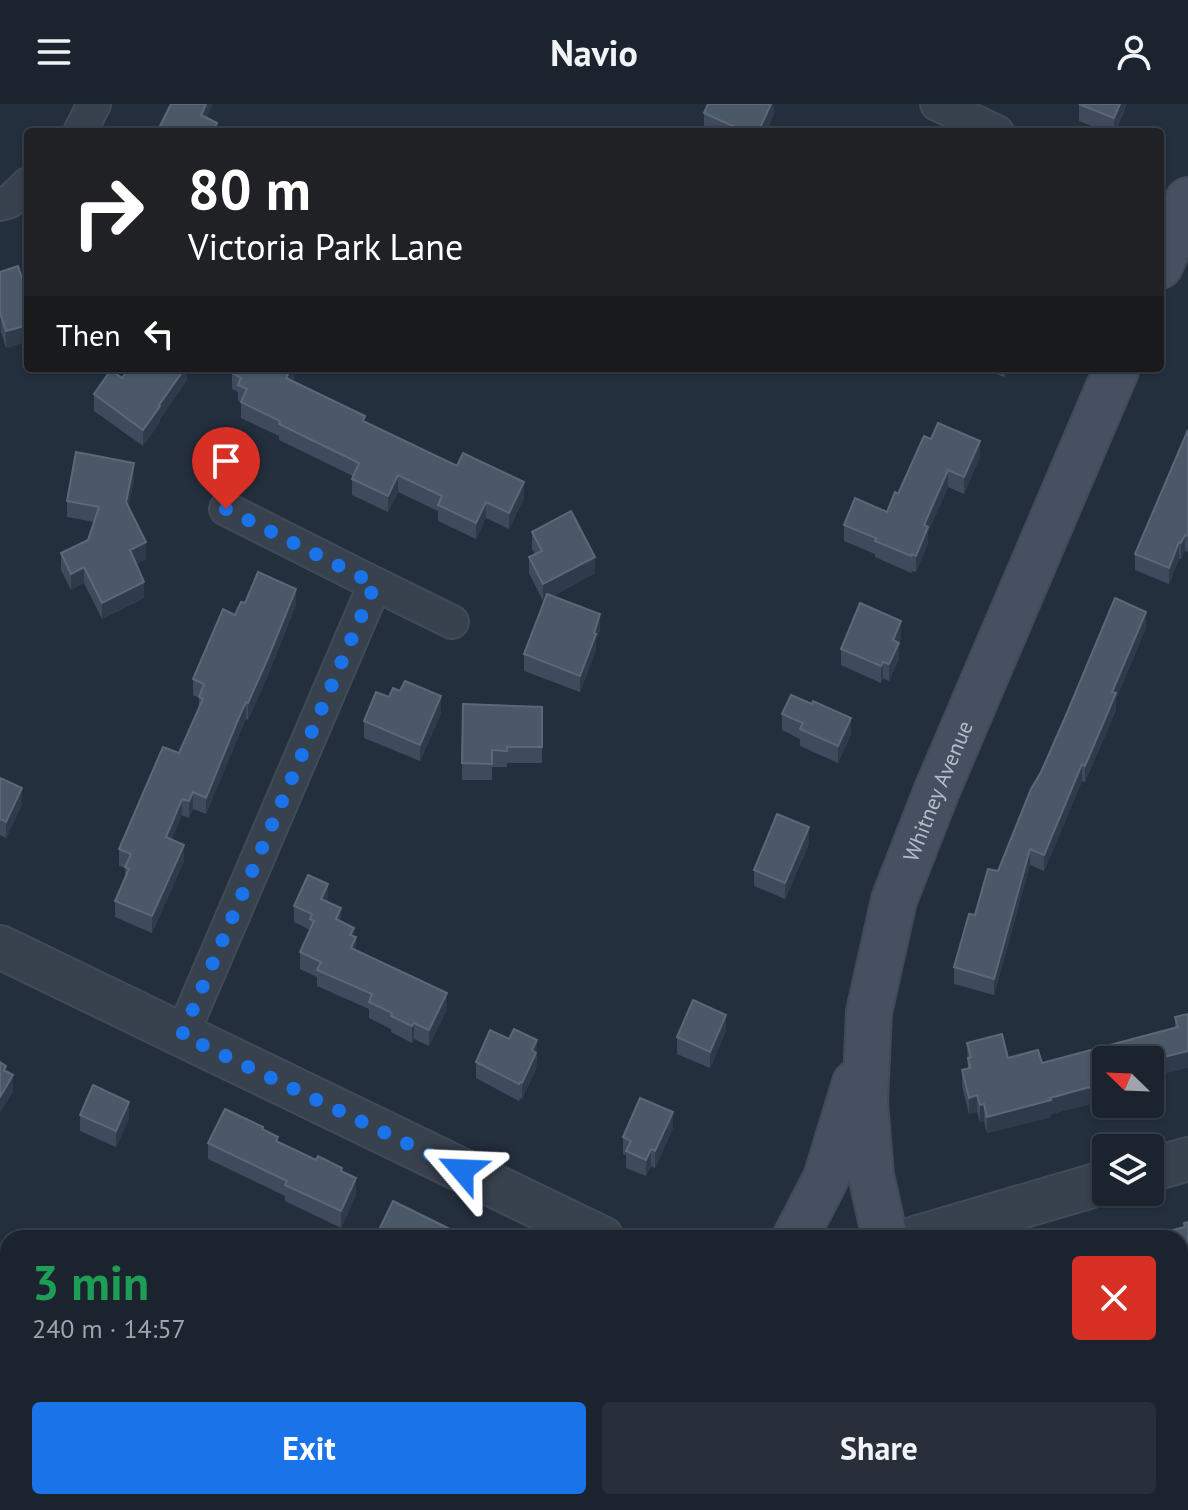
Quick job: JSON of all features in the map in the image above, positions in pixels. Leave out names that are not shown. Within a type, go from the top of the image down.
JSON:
[{"type":"main road","points":[[1164,255],[1179,212]]},
{"type":"main road","name":"Whitney Avenue","points":[[883,1230],[871,1175],[865,1102],[869,1012],[894,900],[937,790],[1115,372]]},
{"type":"main road","points":[[799,1230],[826,1178],[868,1042]]},
{"type":"street","points":[[82,128],[94,104]]},
{"type":"street","points":[[937,104],[988,128]]},
{"type":"street","points":[[0,204],[10,201],[24,188]]},
{"type":"street","points":[[226,509],[452,622]]},
{"type":"street","points":[[182,1035],[375,584]]},
{"type":"street","points":[[0,947],[585,1230]]},
{"type":"street","points":[[1164,1166],[1188,1159]]},
{"type":"street","points":[[942,1230],[1092,1186]]},
{"type":"building","points":[[171,104],[206,104],[201,115],[217,123],[215,128],[159,128]]},
{"type":"building","points":[[708,104],[771,104],[760,128],[737,128],[704,113]]},
{"type":"building","points":[[1079,104],[1120,104],[1114,118]]},
{"type":"building","points":[[18,266],[24,285],[24,326],[6,331],[0,316],[0,272]]},
{"type":"building","points":[[110,372],[122,378],[126,372],[182,372],[143,430],[94,394]]},
{"type":"building","points":[[289,372],[286,378],[365,416],[363,421],[457,466],[463,453],[524,482],[509,513],[486,502],[476,523],[438,505],[442,496],[398,475],[388,496],[352,479],[359,463],[241,402],[247,389],[238,385],[241,378],[232,373]]},
{"type":"building","points":[[938,423],[980,441],[964,477],[948,470],[924,525],[928,527],[916,556],[875,541],[876,538],[844,525],[855,498],[887,512],[924,436],[931,439]]},
{"type":"building","points":[[1188,430],[1188,536],[1185,535],[1179,542],[1169,568],[1135,554]]},
{"type":"building","points":[[76,452],[134,463],[126,502],[146,542],[130,550],[144,582],[102,603],[84,567],[71,574],[61,553],[88,540],[99,507],[67,501]]},
{"type":"building","points":[[571,511],[595,557],[543,584],[529,557],[542,551],[532,532]]},
{"type":"building","points":[[258,572],[296,589],[206,798],[193,792],[189,801],[182,799],[166,837],[184,845],[152,916],[115,901],[129,869],[125,867],[131,854],[119,849],[163,747],[179,753],[203,699],[199,697],[204,684],[193,679],[223,609],[235,615],[241,602],[245,603]]},
{"type":"building","points":[[547,594],[600,614],[580,676],[524,654]]},
{"type":"building","points":[[1115,598],[1146,612],[1112,692],[1116,693],[1044,855],[1030,849],[994,979],[954,967],[969,914],[975,915],[988,869],[998,871]]},
{"type":"building","points":[[860,603],[901,621],[893,640],[899,643],[889,664],[883,662],[881,666],[841,649]]},
{"type":"building","points":[[405,681],[441,696],[420,745],[364,721],[376,692],[389,697],[393,688],[400,691]]},
{"type":"building","points":[[791,695],[851,718],[838,746],[800,729],[803,723],[782,714]]},
{"type":"building","points":[[463,704],[542,707],[542,747],[492,750],[492,764],[462,763]]},
{"type":"building","points":[[0,778],[22,788],[6,822],[0,819]]},
{"type":"building","points":[[777,814],[809,827],[785,883],[754,870]]},
{"type":"building","points":[[308,875],[328,884],[321,899],[341,908],[336,919],[354,928],[350,935],[356,937],[351,948],[447,993],[429,1030],[391,1016],[392,1013],[369,1002],[372,994],[317,970],[321,962],[300,952],[314,921],[310,919],[312,914],[294,906]]},
{"type":"building","points":[[693,1000],[726,1015],[710,1052],[677,1037]]},
{"type":"building","points":[[1188,1014],[1188,1051],[1164,1057],[1164,1046],[1106,1046],[1178,1027],[1175,1017]]},
{"type":"building","points":[[514,1029],[537,1040],[532,1050],[536,1053],[519,1084],[476,1062],[490,1030],[509,1039]]},
{"type":"building","points":[[1002,1034],[1008,1058],[1038,1050],[1042,1063],[1092,1050],[1092,1090],[1090,1087],[987,1117],[984,1104],[980,1105],[977,1095],[969,1098],[962,1070],[970,1068],[967,1043]]},
{"type":"building","points":[[0,1062],[6,1066],[4,1070],[13,1075],[0,1097]]},
{"type":"building","points":[[93,1085],[129,1102],[116,1131],[80,1115]]},
{"type":"building","points":[[640,1098],[673,1112],[655,1151],[651,1149],[646,1160],[626,1151],[631,1141],[623,1137]]},
{"type":"building","points":[[225,1109],[263,1127],[278,1137],[276,1141],[316,1160],[318,1156],[356,1178],[341,1211],[208,1143]]},
{"type":"building","points":[[393,1201],[452,1230],[379,1230]]},
{"type":"building","points":[[1188,1222],[1188,1230],[1173,1230],[1185,1227],[1184,1223]]},
{"type":"route","points":[[226,509],[375,584],[182,1035],[462,1170]]}]
